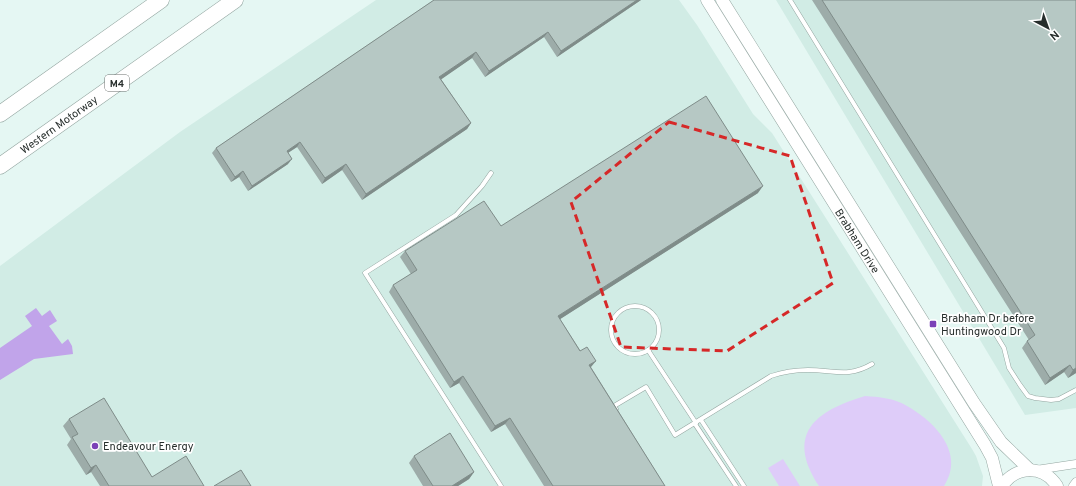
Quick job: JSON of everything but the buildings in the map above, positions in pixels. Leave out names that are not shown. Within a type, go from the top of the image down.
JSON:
[{"type":"highway","points":[[0,114],[162,0]]},
{"type":"highway","name":"Western Motorway","points":[[0,166],[235,0]]},
{"type":"main road","name":"Brabham Drive","points":[[707,0],[985,445],[992,458],[1001,486]]},
{"type":"main road","name":"Brabham Drive","points":[[722,0],[978,409],[1001,442],[1032,470],[1047,475],[1057,486]]},
{"type":"main road","points":[[1001,486],[1008,478],[1016,473],[1032,470]]},
{"type":"street","points":[[1032,470],[1076,464]]},
{"type":"street","points":[[1073,486],[1076,482]]},
{"type":"lane","points":[[790,0],[1004,348],[1009,368],[1023,390],[1028,396],[1043,400],[1059,399],[1076,390]]},
{"type":"lane","points":[[491,173],[482,186],[456,215],[365,273],[501,486]]},
{"type":"lane","points":[[635,306],[641,307],[647,309],[656,317],[659,332],[658,339],[648,350],[637,354],[631,354],[620,350],[616,345],[611,334],[612,322],[624,309],[635,306]]},
{"type":"lane","points":[[648,350],[736,486]]},
{"type":"lane","points":[[619,413],[614,406],[646,387],[675,435],[771,376],[788,372],[808,370],[850,372],[862,369],[872,364]]},
{"type":"lane","points":[[701,420],[744,486]]},
{"type":"highlighted area","points":[[669,122],[790,156],[833,283],[727,351],[621,347],[571,202]]},
{"type":"shaded area","points":[[376,0],[679,0],[697,25],[753,114],[772,133],[972,449],[983,476],[982,486],[0,486],[0,266],[180,132]]},
{"type":"shaded area","points":[[776,0],[1076,0],[1076,408],[1025,415]]},
{"type":"shaded area","points":[[36,308],[42,316],[50,310],[57,321],[49,326],[62,344],[68,339],[72,346],[73,354],[34,359],[0,380],[0,348],[32,326],[25,316]]},
{"type":"shaded area","points":[[865,396],[886,398],[902,403],[917,412],[936,429],[944,439],[949,450],[951,462],[950,474],[944,486],[819,486],[809,468],[805,452],[805,439],[810,427],[820,417],[832,409]]},
{"type":"shaded area","points":[[783,459],[800,486],[779,486],[768,468]]},
{"type":"place","name":"Brabham Dr before Huntingwood Dr","points":[[933,324]]},
{"type":"place","name":"Endeavour Energy","points":[[95,446]]}]
